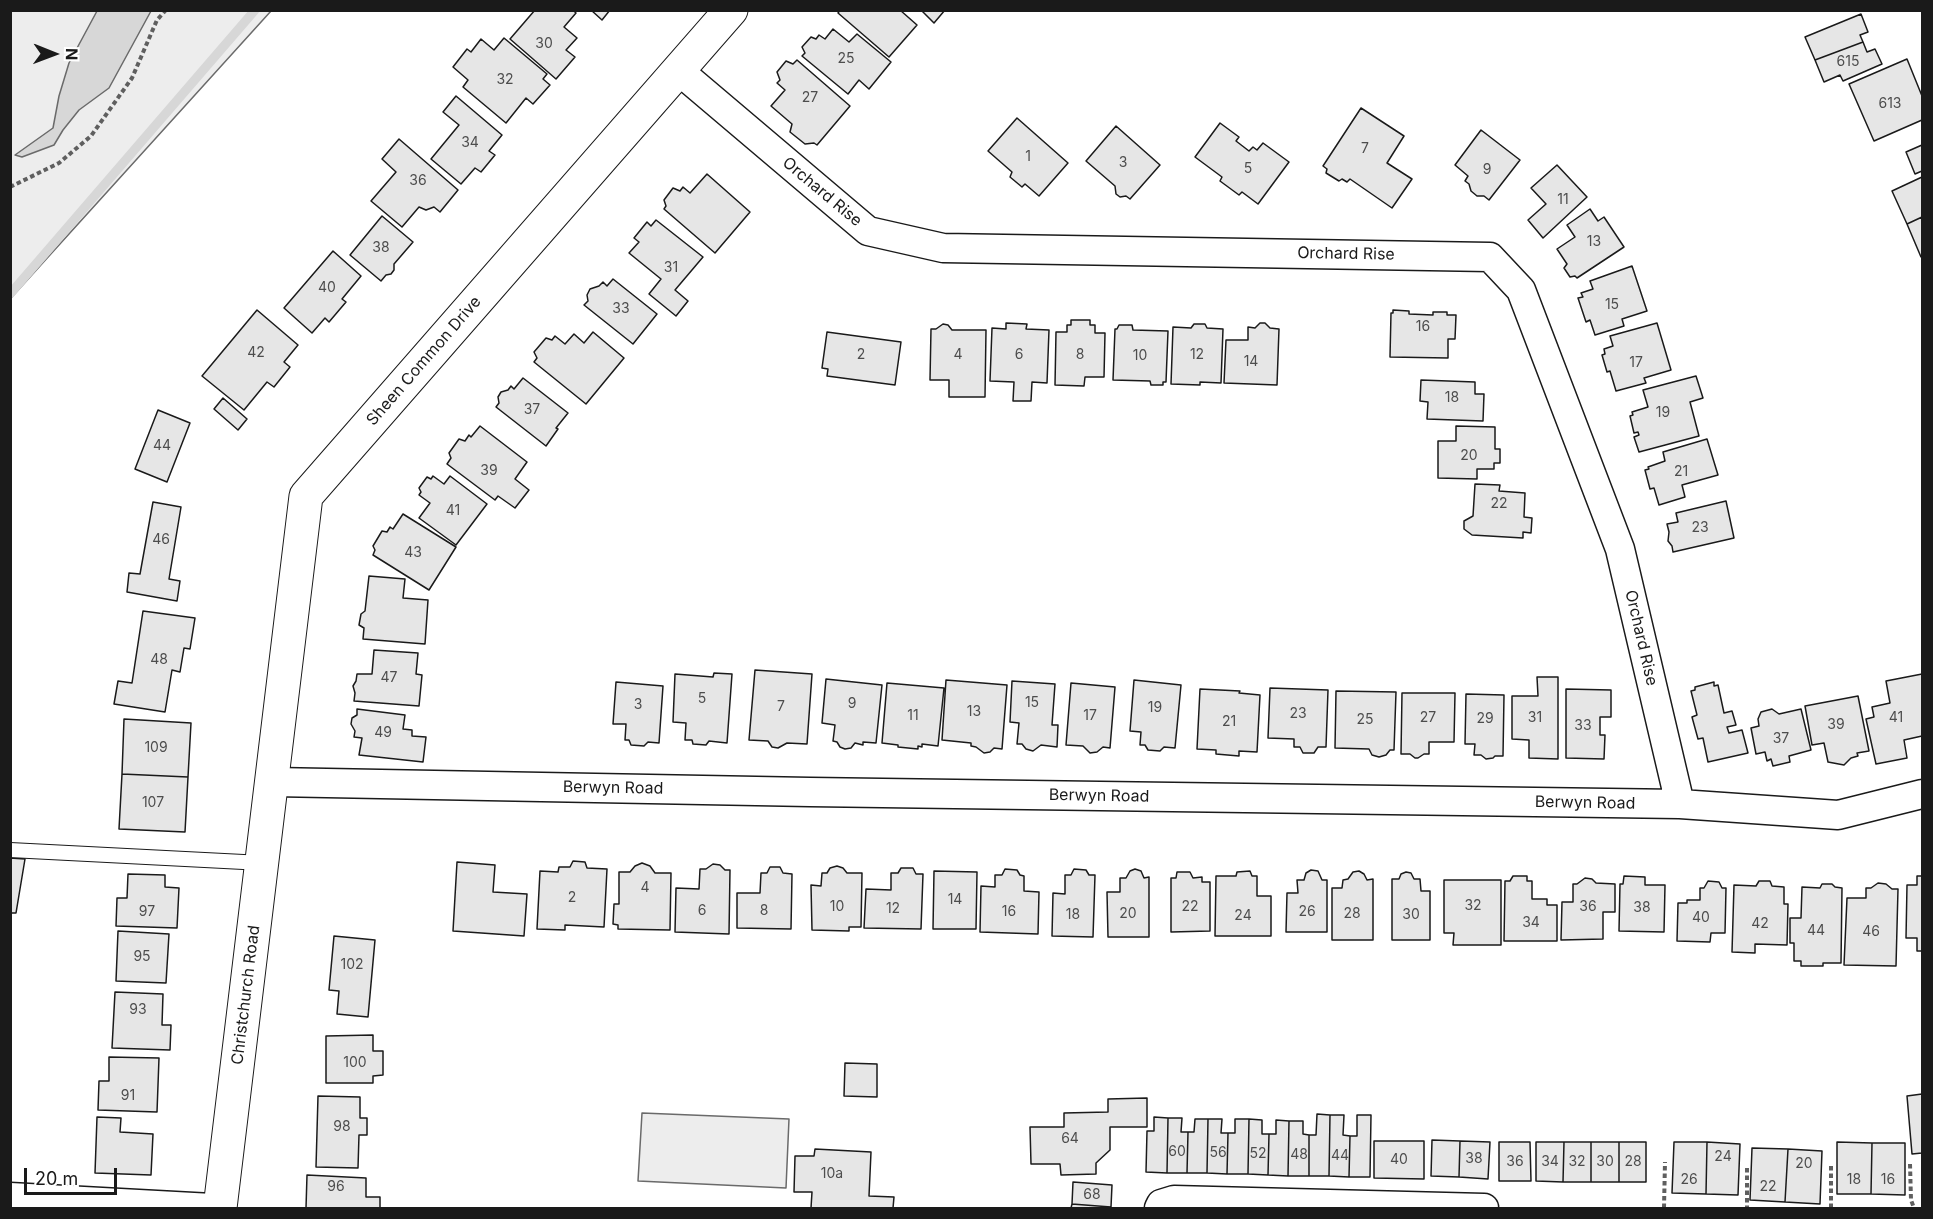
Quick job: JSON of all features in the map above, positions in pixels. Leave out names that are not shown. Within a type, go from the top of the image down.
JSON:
[{"type":"street","name":"Sheen Common Drive","points":[[273,782],[306,496],[731,10]]},
{"type":"street","name":"Orchard Rise","points":[[678,70],[868,231],[943,248],[1490,257],[1521,290],[1620,549],[1680,804]]},
{"type":"street","name":"Berwyn Road","points":[[273,782],[1680,804],[1838,815],[1923,794]]},
{"type":"street","name":"Christchurch Road","points":[[220,1209],[273,782]]},
{"type":"street","points":[[10,1197],[212,1209]]},
{"type":"street","points":[[1159,1209],[1161,1204],[1174,1200],[1484,1209]]},
{"type":"lane","points":[[10,850],[263,863]]},
{"type":"path","points":[[10,187],[60,163],[91,136],[132,78],[157,20],[166,10]]},
{"type":"path","points":[[1664,1209],[1665,1162]]},
{"type":"path","points":[[1910,1164],[1911,1200],[1914,1209]]},
{"type":"path","points":[[1831,1166],[1831,1209]]},
{"type":"path","points":[[1747,1168],[1747,1209]]},
{"type":"shaded area","points":[[11,11],[271,11],[11,298]]},
{"type":"shaded area","points":[[97,11],[151,11],[109,88],[79,110],[54,145],[22,157],[15,155],[53,128],[59,96],[69,63]]},
{"type":"shaded area","points":[[642,1113],[789,1119],[786,1188],[638,1181]]},
{"type":"building","points":[[535,10],[573,10],[576,13],[564,27],[577,38],[566,50],[575,57],[556,79],[510,39]]},
{"type":"building","points":[[591,10],[610,10],[602,20]]},
{"type":"building","points":[[840,10],[900,10],[917,25],[889,57],[838,13]]},
{"type":"building","points":[[921,10],[945,10],[934,23]]},
{"type":"building","points":[[1861,14],[1868,32],[1860,35],[1863,42],[1815,60],[1805,37]]},
{"type":"building","points":[[833,29],[849,42],[857,34],[891,62],[869,89],[859,80],[848,94],[802,56],[805,53],[802,47],[811,37],[816,39],[819,35],[825,39]]},
{"type":"building","points":[[504,38],[547,74],[543,79],[550,85],[533,104],[526,98],[506,123],[463,87],[468,80],[453,67],[467,49],[471,52],[481,39],[494,50]]},
{"type":"building","points":[[1863,42],[1867,52],[1875,49],[1882,64],[1843,81],[1840,75],[1824,82],[1815,60]]},
{"type":"building","points":[[1907,59],[1922,96],[1922,120],[1874,141],[1849,84]]},
{"type":"building","points":[[797,60],[850,106],[817,145],[805,144],[790,132],[792,124],[771,106],[785,90],[777,83],[780,80],[777,72],[786,61],[793,64]]},
{"type":"building","points":[[456,96],[502,135],[489,151],[495,155],[481,172],[475,168],[461,184],[431,159],[459,125],[443,112]]},
{"type":"building","points":[[1361,108],[1404,136],[1387,163],[1412,179],[1392,208],[1350,179],[1347,182],[1342,179],[1339,181],[1326,173],[1327,169],[1323,166]]},
{"type":"building","points":[[1017,118],[1068,163],[1039,196],[1025,184],[1022,187],[1010,177],[1012,172],[988,151]]},
{"type":"building","points":[[1220,123],[1239,137],[1236,141],[1249,151],[1253,147],[1257,150],[1263,143],[1289,162],[1258,204],[1242,192],[1239,195],[1220,181],[1222,177],[1195,157]]},
{"type":"building","points":[[1116,126],[1160,165],[1130,199],[1116,194],[1115,186],[1086,161]]},
{"type":"building","points":[[1481,130],[1520,160],[1489,200],[1471,191],[1469,184],[1465,181],[1468,176],[1455,165]]},
{"type":"building","points":[[399,139],[458,190],[440,212],[434,207],[426,210],[419,207],[402,227],[371,201],[396,172],[382,159]]},
{"type":"building","points":[[1922,145],[1922,171],[1915,174],[1906,152]]},
{"type":"building","points":[[1557,165],[1587,197],[1543,238],[1528,220],[1546,204],[1531,188]]},
{"type":"building","points":[[707,174],[750,212],[715,253],[664,209],[666,206],[664,200],[673,188],[680,191],[683,187],[690,193]]},
{"type":"building","points":[[1922,177],[1922,217],[1907,224],[1892,191]]},
{"type":"building","points":[[1590,209],[1598,221],[1604,217],[1624,247],[1577,278],[1570,277],[1564,268],[1567,264],[1557,249],[1575,237],[1567,225]]},
{"type":"building","points":[[382,216],[413,242],[394,264],[391,274],[386,275],[381,281],[350,255]]},
{"type":"building","points":[[1922,217],[1922,257],[1921,257],[1907,224]]},
{"type":"building","points":[[656,220],[703,257],[675,290],[688,301],[676,316],[649,294],[661,279],[629,253],[639,242],[634,238],[647,222],[651,226]]},
{"type":"building","points":[[333,251],[361,276],[342,299],[346,302],[329,322],[325,318],[312,333],[284,308]]},
{"type":"building","points":[[1632,266],[1647,311],[1622,319],[1624,326],[1595,335],[1590,320],[1586,322],[1578,298],[1583,297],[1581,293],[1593,289],[1590,281]]},
{"type":"building","points":[[613,279],[657,314],[633,344],[584,305],[588,301],[587,295],[590,289],[603,282],[607,286]]},
{"type":"building","points":[[257,310],[298,345],[284,362],[290,367],[274,387],[267,382],[244,410],[202,376]]},
{"type":"building","points":[[1393,310],[1409,311],[1409,314],[1433,315],[1433,312],[1447,312],[1447,315],[1456,315],[1455,339],[1448,339],[1448,358],[1390,357],[1391,313]]},
{"type":"building","points":[[1071,320],[1090,320],[1090,325],[1095,325],[1095,333],[1105,333],[1104,377],[1085,377],[1084,386],[1055,385],[1056,332],[1067,332],[1067,325],[1071,325]]},
{"type":"building","points":[[1006,323],[1027,324],[1026,329],[1049,330],[1047,383],[1032,382],[1031,401],[1013,401],[1014,382],[990,381],[992,328],[1006,329]]},
{"type":"building","points":[[1260,323],[1279,329],[1277,385],[1224,383],[1226,340],[1248,340],[1248,327],[1255,328]]},
{"type":"building","points":[[1657,323],[1671,370],[1644,378],[1646,383],[1616,391],[1602,355],[1605,354],[1604,349],[1613,346],[1610,336]]},
{"type":"building","points":[[943,324],[948,325],[952,330],[986,330],[985,397],[949,397],[949,380],[930,380],[931,329],[936,329]]},
{"type":"building","points":[[1194,324],[1205,324],[1207,328],[1223,329],[1221,383],[1171,384],[1173,327],[1191,328]]},
{"type":"building","points":[[1119,325],[1132,325],[1133,330],[1168,331],[1166,382],[1163,382],[1163,385],[1151,385],[1150,381],[1113,380],[1115,329]]},
{"type":"building","points":[[593,332],[624,358],[586,404],[534,362],[537,358],[534,352],[546,338],[552,340],[555,336],[565,344],[574,334],[584,343]]},
{"type":"building","points":[[827,332],[901,342],[895,385],[827,376],[828,369],[822,368]]},
{"type":"building","points":[[1696,376],[1703,398],[1690,402],[1699,436],[1639,452],[1634,437],[1639,435],[1638,432],[1634,433],[1630,416],[1633,415],[1632,412],[1648,407],[1643,390]]},
{"type":"building","points":[[523,378],[568,413],[546,446],[496,407],[501,392],[508,390],[511,386],[514,389]]},
{"type":"building","points":[[1421,380],[1475,382],[1475,394],[1484,394],[1483,421],[1427,419],[1428,402],[1420,401]]},
{"type":"building","points":[[223,398],[247,419],[238,430],[214,409]]},
{"type":"building","points":[[158,410],[190,423],[167,482],[135,469]]},
{"type":"building","points":[[480,426],[527,462],[515,479],[529,490],[515,508],[498,496],[495,500],[447,464],[451,458],[449,453],[459,439],[465,441]]},
{"type":"building","points":[[1456,426],[1495,427],[1495,449],[1500,449],[1500,463],[1494,463],[1494,469],[1477,469],[1477,479],[1438,478],[1438,441],[1456,441]]},
{"type":"building","points":[[1707,439],[1718,475],[1682,485],[1685,497],[1659,505],[1654,488],[1650,489],[1645,470],[1665,461],[1663,452]]},
{"type":"building","points":[[433,476],[444,484],[450,476],[487,504],[456,545],[419,518],[430,503],[419,495],[421,492],[419,488],[427,477],[431,479]]},
{"type":"building","points":[[1475,484],[1500,485],[1499,491],[1525,493],[1524,517],[1532,518],[1531,533],[1523,532],[1523,538],[1472,535],[1464,529],[1464,521],[1473,516]]},
{"type":"building","points":[[1726,501],[1734,538],[1673,552],[1668,541],[1667,524],[1678,522],[1676,513]]},
{"type":"building","points":[[153,502],[181,507],[169,579],[180,581],[177,601],[127,592],[129,573],[140,574]]},
{"type":"building","points":[[403,514],[456,547],[429,590],[373,555],[375,550],[373,546],[382,531],[387,532],[390,527],[393,529]]},
{"type":"building","points":[[369,576],[405,579],[403,598],[428,600],[425,644],[363,639],[364,628],[359,625],[361,614],[365,611]]},
{"type":"building","points":[[143,611],[195,618],[190,649],[184,648],[180,672],[172,670],[165,712],[114,704],[118,681],[132,683]]},
{"type":"building","points":[[374,650],[418,653],[416,674],[422,675],[419,706],[354,701],[353,686],[357,674],[372,674]]},
{"type":"building","points":[[755,670],[812,674],[807,744],[787,743],[778,748],[772,747],[768,741],[749,740]]},
{"type":"building","points":[[714,673],[732,674],[727,743],[709,741],[706,745],[693,744],[692,740],[685,740],[686,723],[673,722],[675,674],[713,677]]},
{"type":"building","points":[[1922,674],[1922,736],[1904,740],[1907,758],[1876,764],[1866,719],[1874,717],[1872,707],[1890,703],[1886,681]]},
{"type":"building","points":[[1537,677],[1558,677],[1558,759],[1529,758],[1529,740],[1512,739],[1512,696],[1538,696]]},
{"type":"building","points":[[826,679],[882,685],[876,743],[863,742],[863,745],[855,743],[851,748],[845,749],[833,741],[835,725],[822,723]]},
{"type":"building","points":[[946,680],[1007,685],[1002,749],[994,748],[984,753],[971,746],[971,743],[942,740]]},
{"type":"building","points":[[1134,680],[1181,685],[1175,748],[1164,747],[1160,751],[1148,750],[1145,745],[1140,745],[1141,732],[1130,731]]},
{"type":"building","points":[[1012,681],[1055,684],[1052,725],[1058,725],[1057,747],[1041,745],[1033,751],[1026,749],[1022,744],[1017,744],[1019,723],[1010,722]]},
{"type":"building","points":[[616,682],[663,686],[659,743],[648,742],[644,746],[631,745],[629,740],[625,740],[626,724],[613,724]]},
{"type":"building","points":[[1714,682],[1714,686],[1718,685],[1724,713],[1732,711],[1736,725],[1727,727],[1729,733],[1742,730],[1748,753],[1708,762],[1703,738],[1698,739],[1692,717],[1697,715],[1691,691],[1695,690],[1695,687]]},
{"type":"building","points":[[887,683],[944,688],[938,746],[922,744],[922,747],[918,746],[918,749],[882,743]]},
{"type":"building","points":[[1071,683],[1115,687],[1110,748],[1103,747],[1097,752],[1090,753],[1083,746],[1066,745]]},
{"type":"building","points":[[1270,688],[1328,690],[1326,747],[1318,747],[1314,753],[1303,753],[1300,747],[1294,747],[1294,739],[1268,738]]},
{"type":"building","points":[[1200,689],[1240,691],[1239,693],[1260,695],[1257,752],[1239,751],[1239,756],[1216,754],[1216,750],[1197,749]]},
{"type":"building","points":[[1566,689],[1611,690],[1611,717],[1600,717],[1600,735],[1605,735],[1604,759],[1566,758]]},
{"type":"building","points":[[1336,691],[1396,692],[1394,750],[1379,757],[1372,755],[1369,749],[1335,748]]},
{"type":"building","points":[[1402,693],[1455,693],[1454,742],[1429,742],[1429,754],[1418,758],[1410,754],[1401,754]]},
{"type":"building","points":[[1466,694],[1504,695],[1503,756],[1486,759],[1481,755],[1474,755],[1475,744],[1465,744]]},
{"type":"building","points":[[1858,696],[1869,751],[1857,753],[1858,756],[1851,758],[1844,765],[1828,762],[1824,743],[1812,745],[1805,706]]},
{"type":"building","points":[[357,709],[405,715],[403,729],[412,730],[412,736],[426,737],[423,762],[359,755],[362,738],[354,737],[355,731],[351,724],[352,718],[357,715]]},
{"type":"building","points":[[1772,709],[1779,714],[1801,709],[1811,750],[1789,756],[1790,762],[1773,766],[1771,759],[1767,761],[1765,752],[1756,754],[1751,728],[1759,726],[1758,719],[1761,712]]},
{"type":"building","points":[[124,719],[191,723],[188,777],[122,774]]},
{"type":"building","points":[[122,774],[188,777],[185,832],[119,829]]},
{"type":"building","points":[[10,858],[25,859],[16,913],[10,913]]},
{"type":"building","points":[[573,861],[585,862],[587,868],[607,869],[604,927],[565,925],[565,930],[537,929],[540,871],[558,872],[559,867],[570,867]]},
{"type":"building","points":[[457,862],[495,865],[493,892],[527,894],[524,936],[453,931]]},
{"type":"building","points":[[642,863],[650,866],[655,873],[671,873],[670,930],[618,929],[618,925],[613,924],[614,904],[619,904],[619,872],[630,872]]},
{"type":"building","points":[[713,864],[730,870],[729,934],[675,932],[676,888],[699,889],[700,869],[706,869]]},
{"type":"building","points":[[837,866],[843,868],[847,873],[862,873],[861,927],[849,927],[849,931],[812,930],[811,885],[821,886],[822,873],[827,873],[830,868]]},
{"type":"building","points":[[770,867],[780,867],[783,873],[792,874],[791,929],[737,928],[737,893],[760,893],[761,873],[767,873]]},
{"type":"building","points":[[901,868],[913,868],[916,874],[923,874],[921,929],[864,928],[866,889],[891,890],[891,873],[898,873]]},
{"type":"building","points":[[1005,869],[1017,870],[1020,875],[1024,876],[1024,891],[1039,892],[1038,934],[980,932],[981,886],[995,887],[995,875],[1002,875]]},
{"type":"building","points":[[1074,869],[1086,870],[1089,875],[1095,875],[1093,937],[1052,936],[1053,893],[1065,894],[1065,875],[1071,875]]},
{"type":"building","points":[[1135,869],[1141,871],[1144,878],[1149,877],[1149,937],[1108,937],[1107,892],[1120,892],[1120,878],[1126,878],[1130,871]]},
{"type":"building","points":[[1311,870],[1318,871],[1322,880],[1327,880],[1327,932],[1286,932],[1287,893],[1298,893],[1297,880],[1304,880],[1306,873]]},
{"type":"building","points":[[934,871],[977,872],[976,929],[933,929]]},
{"type":"building","points":[[1250,871],[1252,876],[1257,876],[1257,896],[1271,896],[1271,936],[1215,936],[1216,876],[1236,876],[1237,872]]},
{"type":"building","points":[[1359,871],[1367,880],[1373,879],[1373,940],[1332,940],[1332,888],[1342,888],[1343,880],[1348,879],[1353,872]]},
{"type":"building","points":[[1177,872],[1190,872],[1193,878],[1202,877],[1202,882],[1210,882],[1210,931],[1171,932],[1171,878],[1176,878]]},
{"type":"building","points":[[1411,873],[1414,879],[1420,879],[1421,891],[1430,891],[1430,940],[1392,940],[1392,879],[1399,879],[1401,874]]},
{"type":"building","points":[[128,874],[165,875],[165,887],[179,888],[177,928],[116,926],[117,898],[127,898]]},
{"type":"building","points":[[1513,876],[1527,876],[1527,881],[1532,881],[1532,899],[1547,899],[1547,905],[1557,905],[1557,941],[1504,941],[1505,881],[1510,881]]},
{"type":"building","points":[[1624,876],[1645,877],[1645,885],[1665,885],[1664,932],[1619,931],[1620,884],[1623,884]]},
{"type":"building","points":[[1917,876],[1922,876],[1922,951],[1917,951],[1917,938],[1906,938],[1907,885],[1917,885]]},
{"type":"building","points":[[1585,878],[1592,879],[1596,883],[1615,884],[1615,912],[1603,912],[1603,939],[1561,940],[1562,902],[1573,902],[1573,884]]},
{"type":"building","points":[[1444,880],[1501,880],[1501,945],[1453,945],[1454,933],[1444,933]]},
{"type":"building","points":[[1708,881],[1719,882],[1722,888],[1726,888],[1725,933],[1711,933],[1710,942],[1677,941],[1678,903],[1700,900],[1700,888],[1704,888]]},
{"type":"building","points":[[1759,881],[1770,881],[1772,886],[1784,887],[1784,904],[1788,904],[1787,945],[1755,944],[1755,953],[1732,952],[1734,885],[1756,886]]},
{"type":"building","points":[[1878,883],[1898,889],[1896,966],[1844,965],[1847,898],[1866,898],[1866,888],[1871,888]]},
{"type":"building","points":[[1822,884],[1832,884],[1842,888],[1841,963],[1801,966],[1801,961],[1794,961],[1794,943],[1790,943],[1790,918],[1801,918],[1802,887],[1820,888]]},
{"type":"building","points":[[118,931],[169,934],[166,983],[116,981]]},
{"type":"building","points":[[334,936],[375,940],[368,1017],[337,1014],[339,991],[329,990]]},
{"type":"building","points":[[115,992],[163,994],[162,1025],[171,1025],[170,1050],[112,1048]]},
{"type":"building","points":[[373,1035],[373,1051],[383,1051],[383,1075],[373,1076],[373,1083],[326,1083],[326,1036]]},
{"type":"building","points":[[109,1057],[159,1058],[157,1112],[98,1110],[99,1081],[109,1081]]},
{"type":"building","points":[[845,1063],[877,1064],[877,1097],[844,1096]]},
{"type":"building","points":[[1922,1094],[1922,1153],[1912,1154],[1907,1096]]},
{"type":"building","points":[[318,1096],[360,1097],[360,1118],[367,1118],[367,1135],[359,1135],[358,1168],[316,1167]]},
{"type":"building","points":[[1147,1098],[1147,1127],[1110,1127],[1110,1150],[1096,1163],[1096,1174],[1061,1175],[1060,1164],[1031,1164],[1030,1127],[1064,1127],[1064,1113],[1108,1112],[1108,1099]]},
{"type":"building","points":[[1317,1114],[1330,1115],[1329,1176],[1309,1176],[1309,1135],[1316,1135]]},
{"type":"building","points":[[1330,1115],[1344,1115],[1343,1135],[1350,1136],[1349,1177],[1329,1176]]},
{"type":"building","points":[[1357,1115],[1371,1115],[1370,1177],[1349,1177],[1350,1136],[1357,1136]]},
{"type":"building","points":[[97,1117],[121,1118],[120,1132],[153,1134],[151,1175],[95,1173]]},
{"type":"building","points":[[1154,1117],[1168,1118],[1167,1173],[1146,1172],[1147,1131],[1154,1131]]},
{"type":"building","points":[[1168,1118],[1182,1118],[1181,1132],[1188,1132],[1187,1173],[1167,1173]]},
{"type":"building","points":[[1195,1119],[1208,1119],[1207,1173],[1187,1173],[1188,1132],[1194,1132]]},
{"type":"building","points":[[1208,1119],[1222,1119],[1221,1133],[1228,1133],[1227,1174],[1207,1173]]},
{"type":"building","points":[[1235,1119],[1249,1119],[1248,1174],[1227,1174],[1228,1133],[1235,1133]]},
{"type":"building","points":[[1249,1119],[1262,1120],[1262,1134],[1269,1134],[1268,1175],[1248,1174]]},
{"type":"building","points":[[1276,1120],[1289,1121],[1288,1176],[1268,1175],[1269,1134],[1276,1134]]},
{"type":"building","points":[[1289,1121],[1303,1121],[1303,1134],[1309,1135],[1309,1176],[1288,1176]]},
{"type":"building","points":[[1432,1140],[1460,1141],[1459,1177],[1431,1176]]},
{"type":"building","points":[[1374,1141],[1424,1141],[1424,1179],[1374,1178]]},
{"type":"building","points":[[1460,1141],[1490,1142],[1488,1179],[1459,1177]]},
{"type":"building","points":[[1499,1142],[1530,1142],[1531,1181],[1499,1181]]},
{"type":"building","points":[[1536,1142],[1564,1142],[1563,1182],[1536,1181]]},
{"type":"building","points":[[1564,1142],[1591,1142],[1591,1182],[1563,1182]]},
{"type":"building","points":[[1591,1142],[1619,1142],[1619,1182],[1591,1182]]},
{"type":"building","points":[[1619,1142],[1646,1142],[1646,1182],[1619,1182]]},
{"type":"building","points":[[1674,1142],[1707,1142],[1706,1194],[1672,1193]]},
{"type":"building","points":[[1707,1142],[1740,1144],[1738,1195],[1706,1194]]},
{"type":"building","points":[[1837,1142],[1872,1143],[1871,1194],[1837,1194]]},
{"type":"building","points":[[1872,1143],[1905,1143],[1905,1195],[1871,1194]]},
{"type":"building","points":[[1752,1148],[1788,1149],[1785,1202],[1750,1200]]},
{"type":"building","points":[[815,1149],[871,1152],[869,1196],[894,1197],[893,1208],[811,1208],[812,1192],[794,1192],[795,1156],[814,1156]]},
{"type":"building","points":[[1788,1149],[1822,1151],[1820,1204],[1785,1202]]},
{"type":"building","points":[[307,1175],[366,1178],[366,1197],[380,1197],[380,1208],[306,1208]]},
{"type":"building","points":[[1073,1182],[1112,1185],[1111,1207],[1072,1204]]},
{"type":"building","points":[[1072,1204],[1111,1207],[1111,1208],[1071,1208]]},
{"type":"waterway","points":[[10,294],[255,10]]}]
